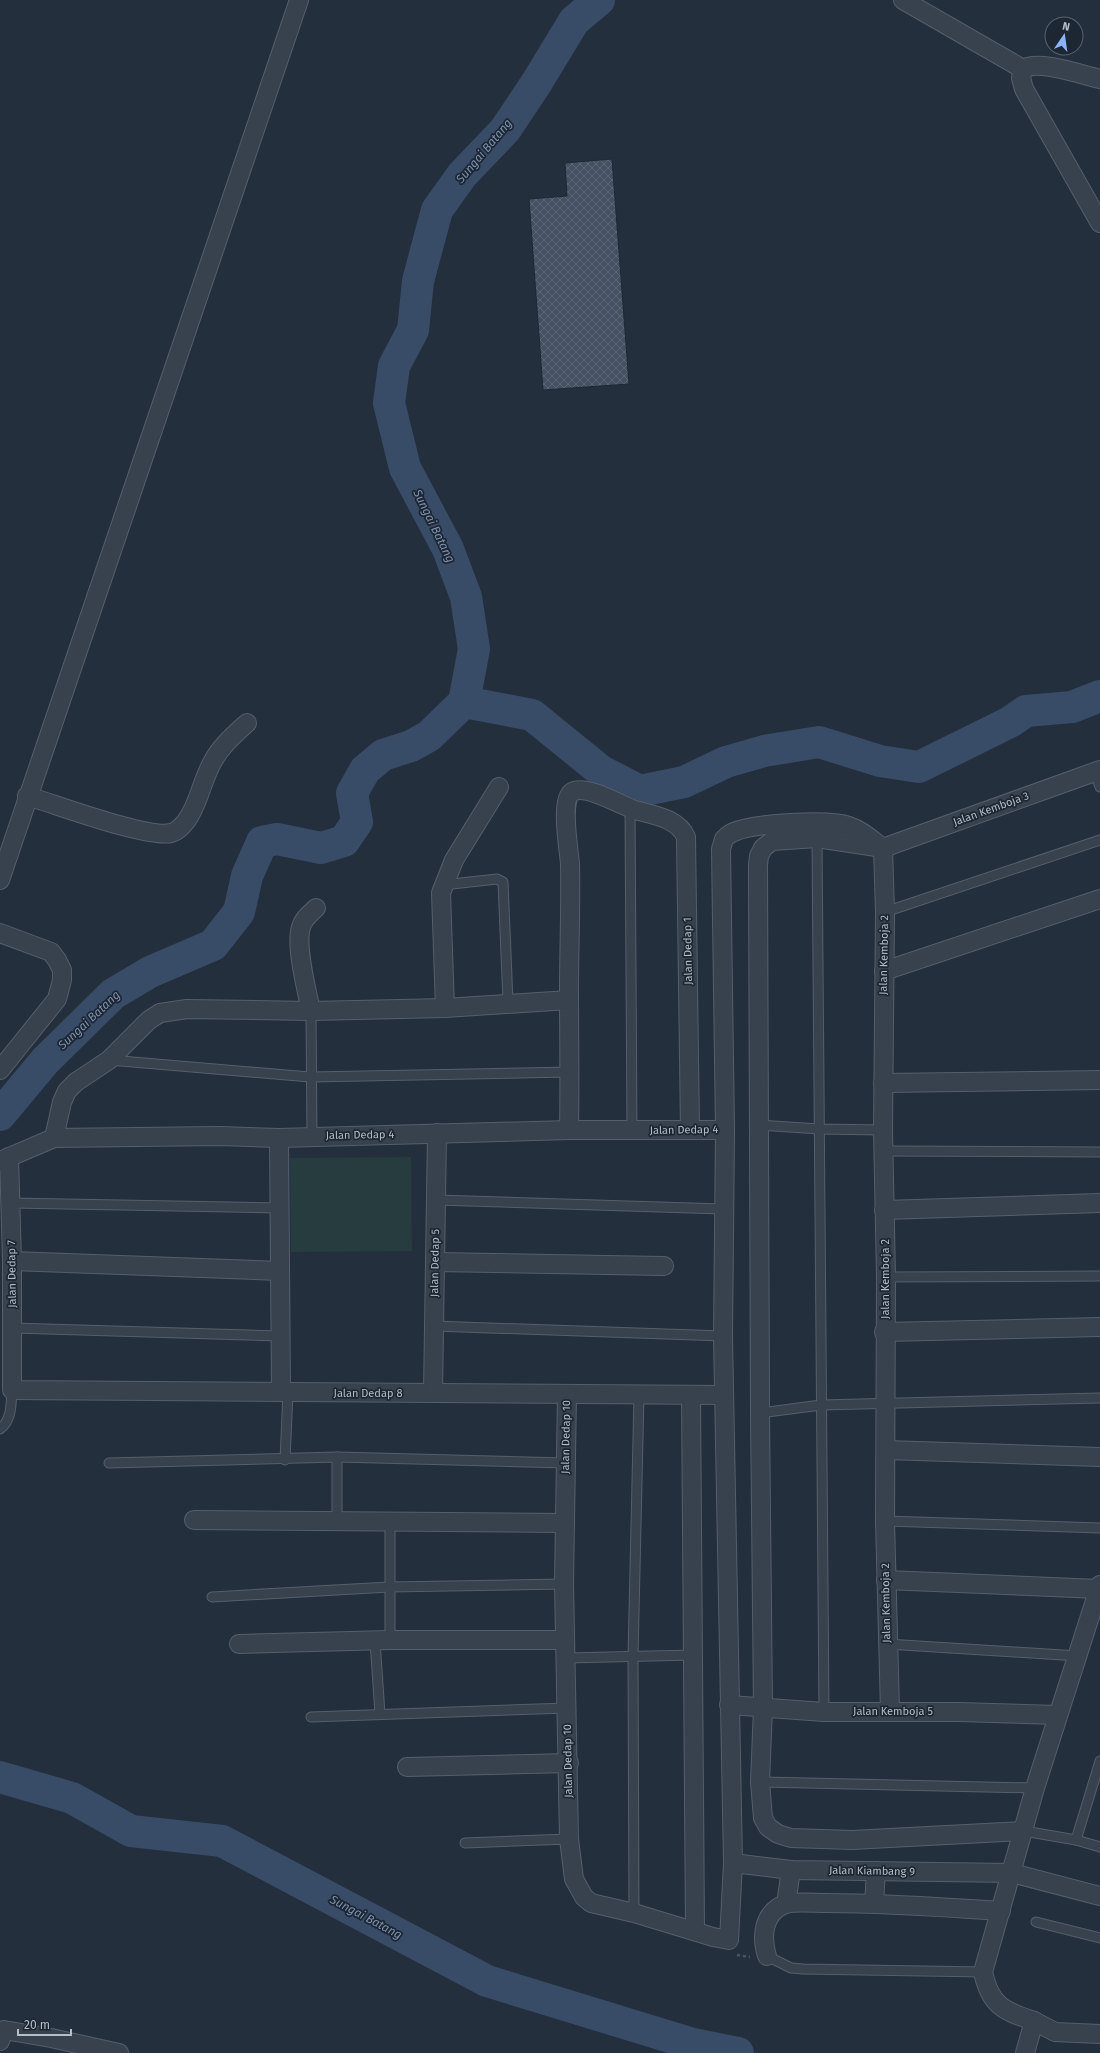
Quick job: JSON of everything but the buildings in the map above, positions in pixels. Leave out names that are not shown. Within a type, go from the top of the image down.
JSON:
[{"type":"street","points":[[0,880],[299,0]]},
{"type":"street","points":[[903,0],[1023,68]]},
{"type":"street","points":[[1023,68],[1029,65],[1039,64],[1100,79]]},
{"type":"street","points":[[1023,68],[1021,78],[1024,89],[1100,223]]},
{"type":"street","points":[[28,796],[129,827],[158,834],[172,833],[184,824],[191,814],[217,754],[230,738],[247,723]]},
{"type":"street","name":"Jalan Kemboja 3","points":[[883,848],[1098,776]]},
{"type":"street","points":[[446,1008],[440,900],[443,885],[473,828],[499,787]]},
{"type":"street","name":"Jalan Dedap 1","points":[[569,1000],[570,863],[566,815],[567,801],[572,792],[584,791],[593,792],[630,808],[675,823],[682,829],[686,837],[690,1130]]},
{"type":"street","points":[[733,1863],[723,1336],[723,1209],[725,1130],[721,849],[724,839],[733,832],[763,826],[815,822],[849,826],[866,835],[883,848]]},
{"type":"street","points":[[883,848],[817,838],[772,841],[763,848],[759,856],[758,1125],[763,1708],[760,1782],[763,1818],[768,1827],[778,1834],[791,1838],[852,1840],[1024,1831]]},
{"type":"street","name":"Jalan Kemboja 2","points":[[883,848],[885,912],[883,1083],[886,1277],[884,1332],[886,1450],[885,1521],[887,1644],[890,1711]]},
{"type":"street","points":[[884,971],[1100,899]]},
{"type":"street","points":[[311,1011],[299,934],[304,919],[316,908]]},
{"type":"street","points":[[0,933],[50,952],[57,960],[62,970],[62,980],[57,999],[0,1070]]},
{"type":"street","points":[[54,1138],[62,1102],[67,1092],[76,1082],[109,1060],[149,1020],[160,1013],[187,1008],[311,1011],[446,1008],[508,1002],[569,1000],[569,1130]]},
{"type":"street","points":[[883,1083],[1100,1080]]},
{"type":"street","name":"Jalan Dedap 4","points":[[5,1159],[54,1138],[220,1136],[279,1138],[569,1130],[725,1130]]},
{"type":"street","name":"Jalan Dedap 5","points":[[433,1393],[437,1133]]},
{"type":"street","points":[[279,1138],[280,1336],[284,1392]]},
{"type":"street","name":"Jalan Dedap 7","points":[[5,1159],[11,1203],[13,1328],[12,1390]]},
{"type":"street","points":[[884,1210],[1100,1203]]},
{"type":"street","points":[[12,1261],[280,1270]]},
{"type":"street","points":[[435,1262],[664,1266]]},
{"type":"street","points":[[884,1332],[1100,1327]]},
{"type":"street","name":"Jalan Dedap 8","points":[[12,1390],[724,1395]]},
{"type":"street","name":"Jalan Dedap 10","points":[[567,1394],[564,1584],[569,1763],[569,1839],[574,1878],[584,1897],[591,1903],[634,1913],[729,1940],[733,1863]]},
{"type":"street","points":[[691,1395],[695,1931]]},
{"type":"street","points":[[886,1450],[1100,1457]]},
{"type":"street","points":[[194,1520],[565,1523]]},
{"type":"street","points":[[886,1580],[1099,1587],[1035,1788],[1012,1873],[982,1972],[986,1989],[996,2002],[1009,2014],[1034,2021],[1055,2032],[1100,2034]]},
{"type":"street","points":[[239,1644],[383,1640],[565,1640]]},
{"type":"street","name":"Jalan Kemboja 5","points":[[729,1705],[824,1712],[890,1711],[1058,1715]]},
{"type":"street","points":[[407,1768],[569,1763]]},
{"type":"street","name":"Jalan Kiambang 9","points":[[733,1863],[791,1870],[1012,1873],[1100,1896]]},
{"type":"street","points":[[786,1904],[791,1870]]},
{"type":"street","points":[[874,1903],[876,1871]]},
{"type":"street","points":[[767,1956],[763,1942],[765,1927],[770,1916],[786,1904],[874,1903],[1001,1911]]},
{"type":"street","points":[[1025,2053],[1034,2021]]},
{"type":"street","points":[[1,2032],[51,2038],[119,2053]]},
{"type":"lane","points":[[630,808],[632,1131]]},
{"type":"lane","points":[[817,838],[824,1712]]},
{"type":"lane","points":[[885,912],[1100,840]]},
{"type":"lane","points":[[443,885],[497,879],[502,882],[508,1002]]},
{"type":"lane","points":[[311,1011],[310,1077],[312,1136]]},
{"type":"lane","points":[[109,1060],[310,1077],[570,1072]]},
{"type":"lane","points":[[758,1125],[820,1130],[883,1130]]},
{"type":"lane","points":[[884,1151],[1100,1152]]},
{"type":"lane","points":[[436,1200],[723,1209]]},
{"type":"lane","points":[[11,1203],[280,1208]]},
{"type":"lane","points":[[886,1277],[1100,1276]]},
{"type":"lane","points":[[434,1326],[723,1336]]},
{"type":"lane","points":[[13,1328],[280,1336]]},
{"type":"lane","points":[[0,1429],[5,1426],[9,1418],[12,1390]]},
{"type":"lane","points":[[284,1392],[285,1460]]},
{"type":"lane","points":[[634,1913],[632,1656],[639,1395]]},
{"type":"lane","points":[[760,1413],[821,1405],[1100,1398]]},
{"type":"lane","points":[[337,1457],[337,1520]]},
{"type":"lane","points":[[109,1463],[285,1460],[337,1457],[566,1463]]},
{"type":"lane","points":[[885,1521],[1100,1528]]},
{"type":"lane","points":[[380,1714],[383,1640],[389,1587],[390,1522]]},
{"type":"lane","points":[[212,1598],[389,1587],[564,1584]]},
{"type":"lane","points":[[887,1644],[1078,1656]]},
{"type":"lane","points":[[566,1658],[693,1655]]},
{"type":"lane","points":[[311,1717],[567,1708]]},
{"type":"lane","points":[[1076,1840],[1100,1761]]},
{"type":"lane","points":[[760,1782],[1035,1788]]},
{"type":"lane","points":[[1024,1831],[1076,1840],[1100,1847]]},
{"type":"lane","points":[[465,1843],[569,1839]]},
{"type":"lane","points":[[1036,1922],[1100,1938]]},
{"type":"lane","points":[[767,1956],[790,1968],[803,1969],[982,1972]]},
{"type":"green space","points":[[411,1157],[412,1251],[291,1252],[290,1158]]},
{"type":"waterway","name":"Sungai Batang","points":[[0,1115],[45,1061],[113,994],[150,972],[213,945],[239,912],[247,876],[262,842],[277,839],[321,848],[344,841],[357,822],[352,793],[365,770],[383,755],[411,746],[429,736],[464,702],[474,649],[466,597],[448,549],[405,468],[389,403],[394,366],[413,330],[418,281],[437,210],[462,175],[505,130],[537,82],[574,21],[599,0]]},
{"type":"waterway","points":[[464,702],[532,715],[601,771],[640,791],[684,782],[726,762],[764,751],[819,742],[880,761],[919,767],[1010,722],[1026,711],[1072,707],[1100,696]]},
{"type":"waterway","name":"Sungai Batang","points":[[0,1777],[72,1798],[131,1831],[222,1841],[487,1981],[693,2044],[738,2053]]}]
